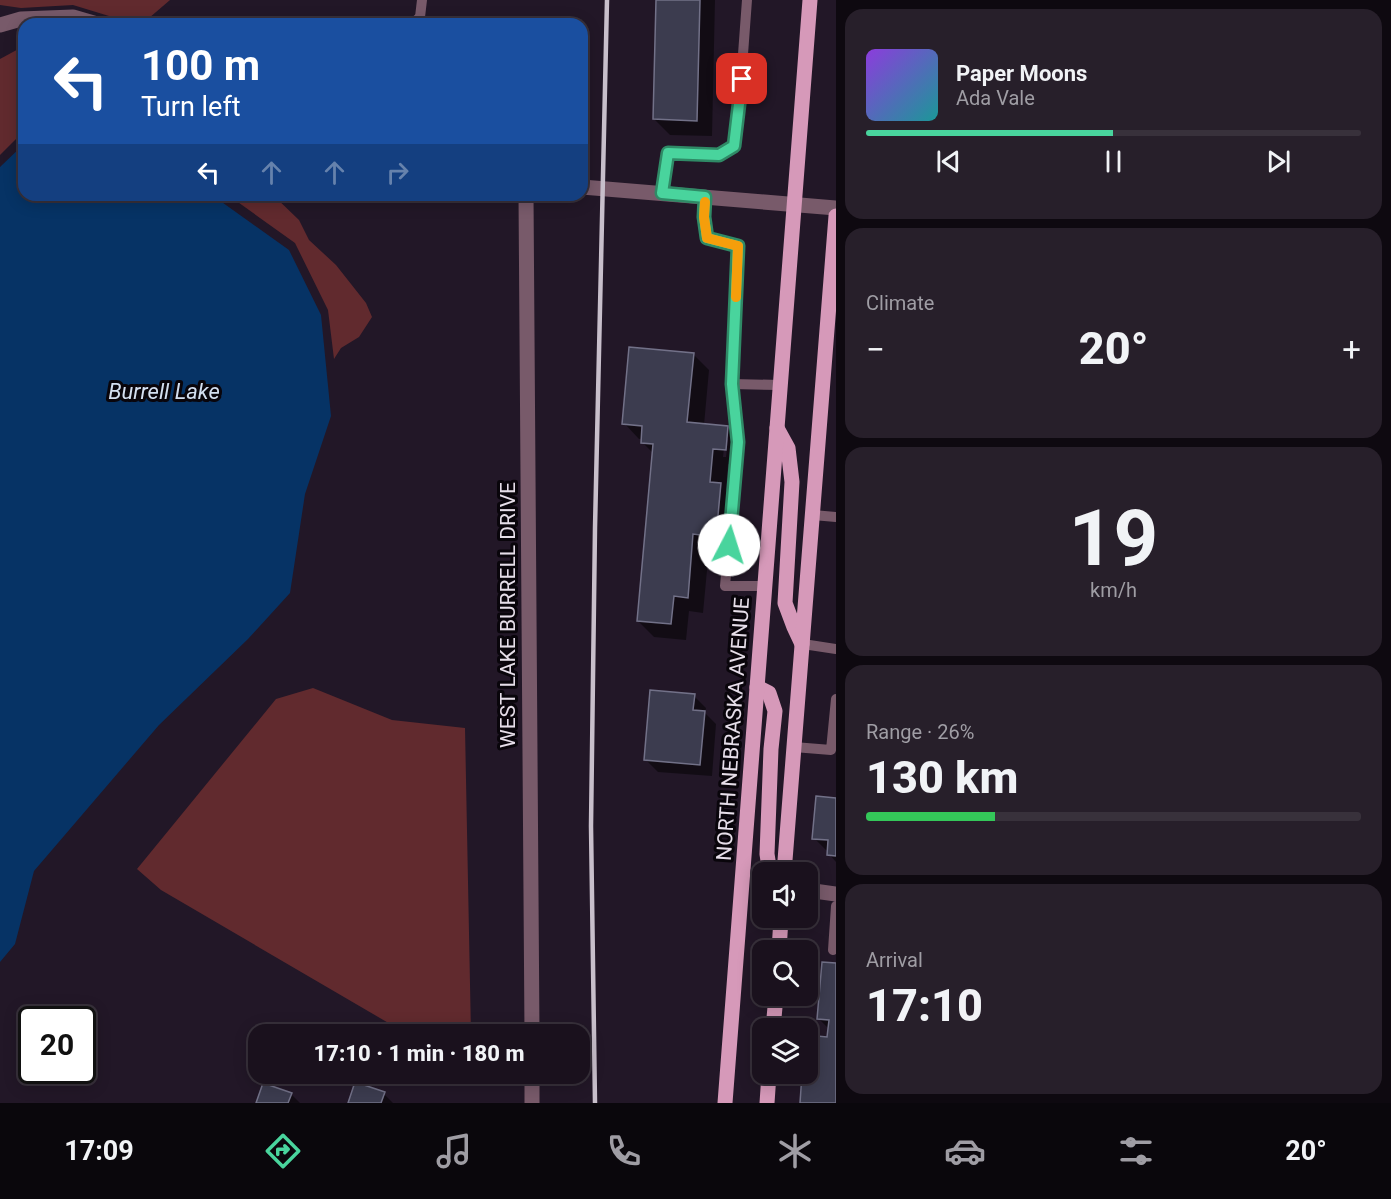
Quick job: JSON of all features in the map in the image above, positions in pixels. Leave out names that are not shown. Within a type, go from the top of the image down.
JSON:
[{"type":"main road","name":"NORTH NEBRASKA AVENUE","points":[[725,1103],[810,0]]},
{"type":"main road","points":[[785,862],[836,216]]},
{"type":"main road","points":[[777,429],[788,448],[792,482],[785,603],[802,644]]},
{"type":"main road","points":[[757,687],[769,693],[775,711],[771,749],[768,862]]},
{"type":"main road","points":[[767,1103],[768,1084]]},
{"type":"street","points":[[39,18],[74,16],[80,18]]},
{"type":"street","points":[[0,25],[18,20]]},
{"type":"street","points":[[588,187],[836,208]]},
{"type":"street","name":"WEST LAKE BURRELL DRIVE","points":[[526,201],[531,1024]]},
{"type":"street","points":[[818,892],[836,894]]},
{"type":"street","points":[[532,1084],[532,1103]]},
{"type":"lane","points":[[419,18],[422,0]]},
{"type":"lane","points":[[662,193],[668,153],[719,155],[734,146],[747,0]]},
{"type":"lane","points":[[705,197],[704,217],[707,238],[738,246],[732,384],[738,442],[725,586],[765,585]]},
{"type":"lane","points":[[732,384],[780,385]]},
{"type":"lane","points":[[813,515],[836,517]]},
{"type":"lane","points":[[802,644],[836,649]]},
{"type":"lane","points":[[794,747],[831,750],[836,699]]},
{"type":"lane","points":[[833,950],[836,906]]},
{"type":"shaded area","points":[[0,0],[170,0],[149,18],[109,16],[73,5],[21,8],[0,5]]},
{"type":"shaded area","points":[[18,49],[18,137],[0,155],[0,59]]},
{"type":"shaded area","points":[[236,201],[279,201],[299,220],[309,240],[336,265],[366,303],[372,317],[359,337],[341,348],[334,359],[328,310],[295,243]]},
{"type":"shaded area","points":[[313,688],[392,720],[465,728],[471,1024],[390,1024],[161,890],[137,869],[276,699]]},
{"type":"water","name":"Burrell Lake","points":[[18,150],[18,201],[220,201],[289,250],[321,315],[331,416],[305,494],[290,593],[248,639],[159,725],[34,871],[15,944],[0,962],[0,167]]},
{"type":"building","points":[[656,0],[700,0],[697,121],[653,119]]},
{"type":"building","points":[[629,347],[694,353],[687,422],[728,426],[726,450],[713,449],[710,482],[721,483],[716,537],[693,534],[688,598],[674,596],[671,624],[637,621],[653,444],[641,443],[642,426],[622,424]]},
{"type":"building","points":[[650,690],[695,694],[693,710],[705,711],[700,765],[644,760]]},
{"type":"building","points":[[816,796],[836,798],[836,856],[827,855],[828,840],[812,839]]},
{"type":"building","points":[[822,962],[836,963],[836,1103],[800,1103],[801,1084],[818,1084],[818,1036],[827,1037],[829,1020],[817,1018]]},
{"type":"building","points":[[263,1084],[292,1093],[288,1103],[256,1103]]},
{"type":"building","points":[[354,1084],[385,1092],[381,1103],[348,1103]]},
{"type":"railway","points":[[595,1103],[591,826],[607,0]]},
{"type":"slow traffic","points":[[705,202],[704,217],[707,238],[738,246],[736,297]]},
{"type":"route","points":[[729,545],[738,442],[732,384],[738,246],[707,238],[704,217],[705,197],[662,193],[668,153],[719,155],[734,146],[742,79]]}]
